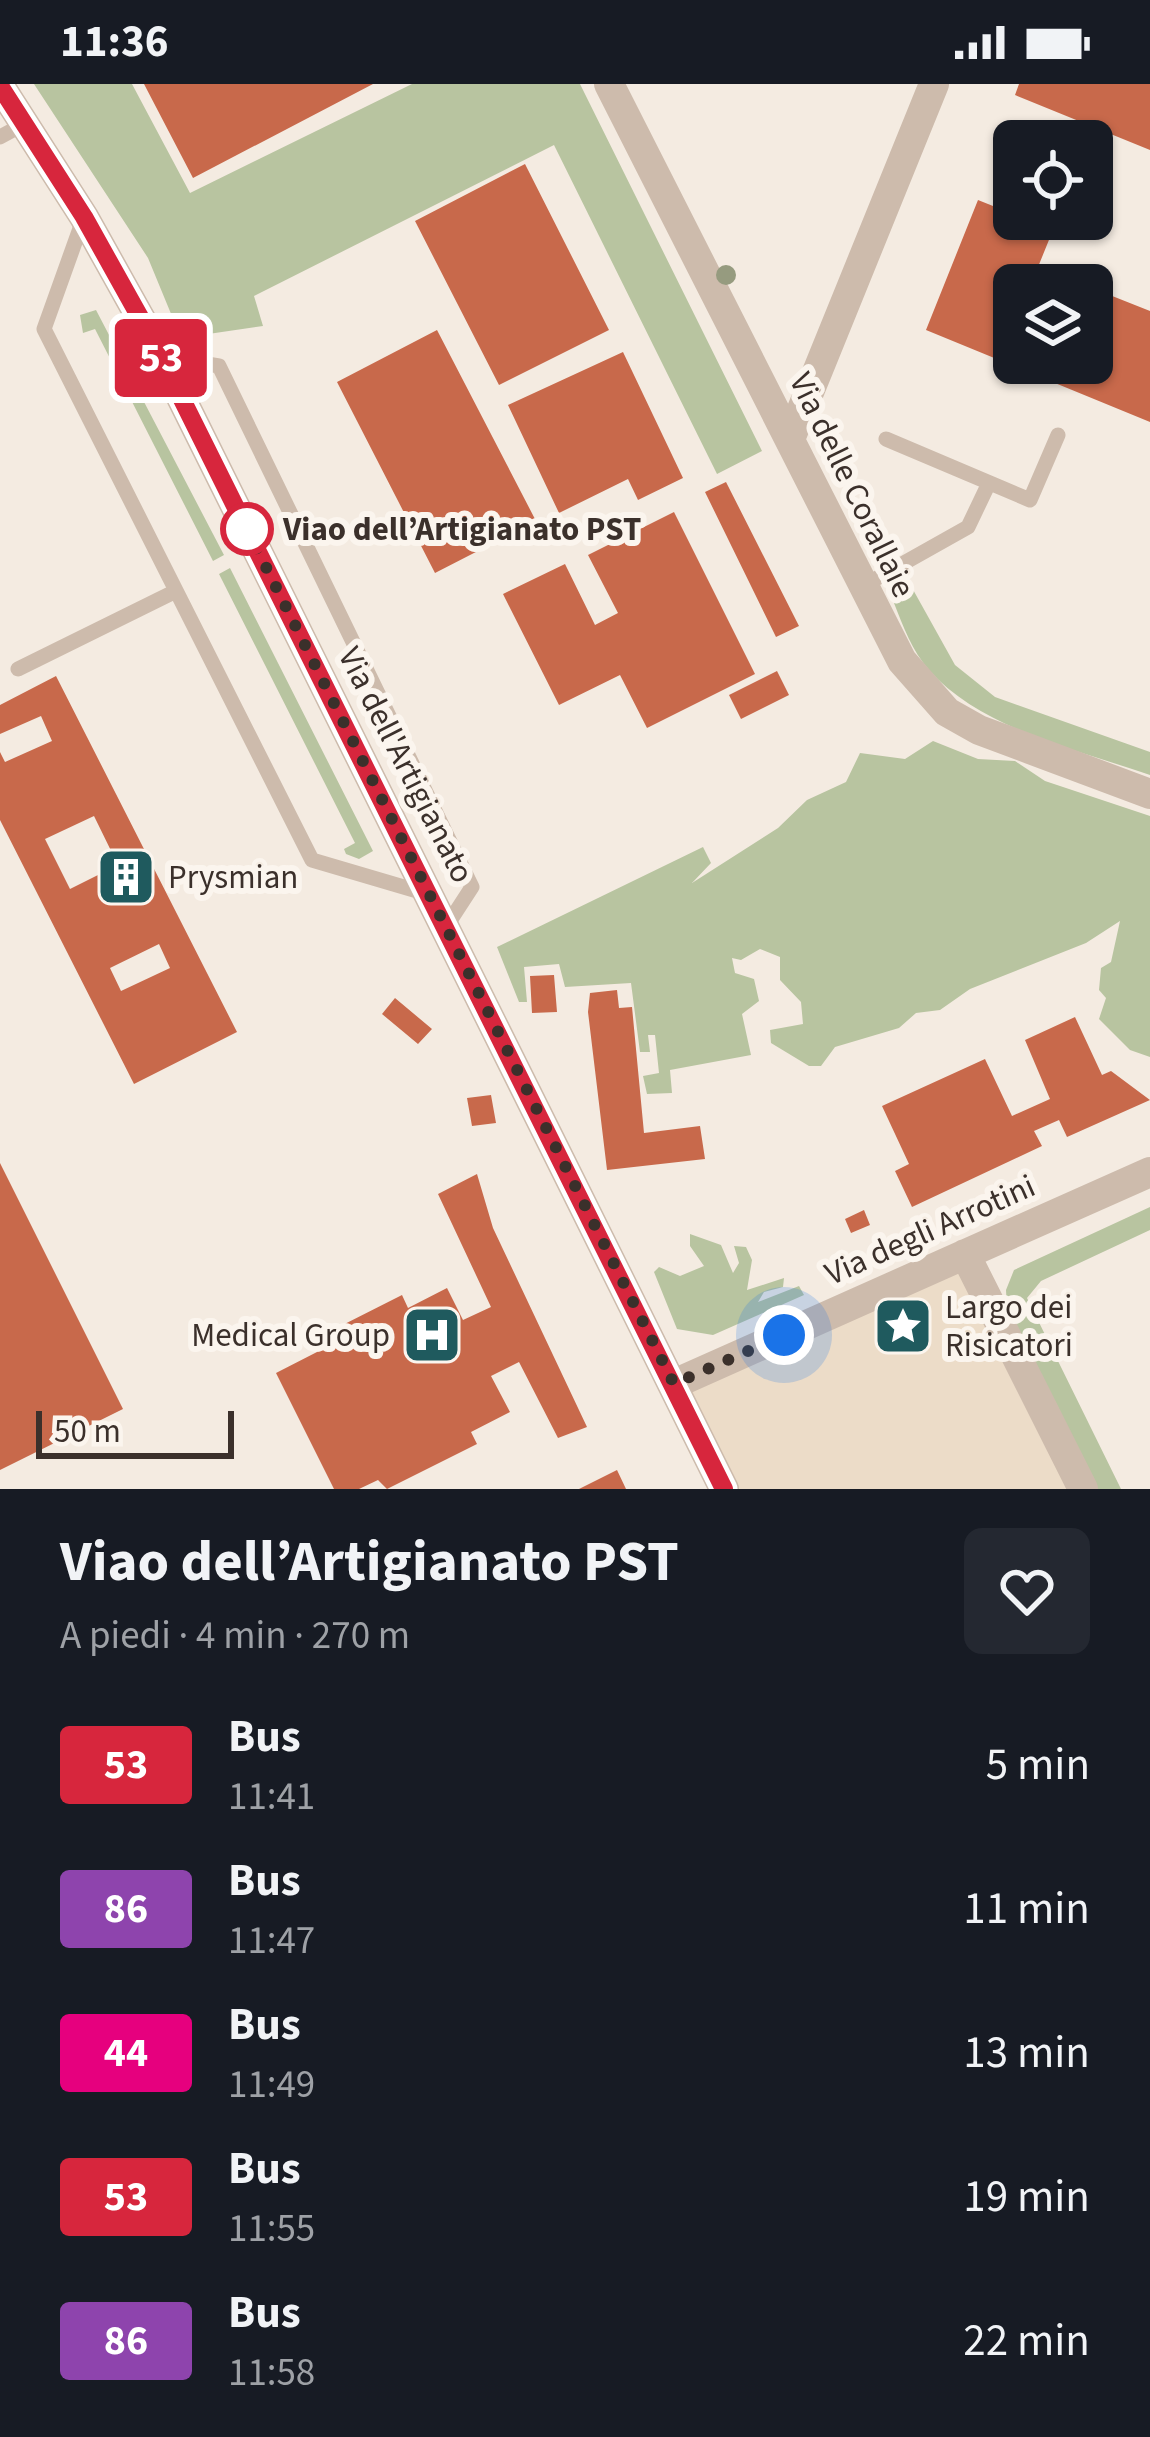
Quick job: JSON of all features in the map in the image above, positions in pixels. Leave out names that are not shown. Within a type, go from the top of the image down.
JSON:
[{"type":"street","name":"Via delle Corallaie","points":[[609,84],[860,587],[902,661],[947,712],[979,730],[1150,794]]},
{"type":"street","points":[[790,439],[934,84]]},
{"type":"street","name":"Via dell'Artigianato","points":[[0,86],[12,130],[84,217],[160,356],[724,1489]]},
{"type":"street","name":"Via degli Arrotini","points":[[674,1384],[1144,1172]]},
{"type":"street","points":[[965,1253],[1083,1489]]},
{"type":"lane","points":[[84,217],[44,329],[312,860],[430,895]]},
{"type":"lane","points":[[160,356],[219,366],[472,887],[446,927]]},
{"type":"lane","points":[[886,439],[1030,500],[1058,434]]},
{"type":"lane","points":[[860,587],[968,527],[989,483]]},
{"type":"lane","points":[[18,669],[176,591]]},
{"type":"green space","points":[[34,84],[132,84],[190,193],[412,84],[580,84],[762,451],[717,474],[554,145],[254,296],[263,326],[181,338],[148,258]]},
{"type":"green space","points":[[96,310],[224,555],[213,561],[95,329],[83,333],[80,315]]},
{"type":"green space","points":[[230,568],[373,851],[359,859],[346,854],[344,849],[355,843],[219,574]]},
{"type":"green space","points":[[911,586],[955,665],[995,697],[1150,752],[1150,775],[1003,723],[950,690],[918,655],[894,603]]},
{"type":"green space","points":[[933,741],[978,759],[1015,761],[1045,781],[1150,816],[1150,1057],[1130,1050],[1099,1019],[1106,998],[1099,990],[1101,968],[1111,962],[1120,921],[1086,943],[970,989],[940,1010],[916,1013],[899,1028],[835,1047],[821,1066],[809,1066],[771,1043],[770,1030],[803,1024],[801,1002],[780,980],[780,957],[760,949],[741,960],[732,958],[735,973],[754,979],[759,1001],[742,1014],[751,1055],[670,1070],[672,1093],[647,1094],[643,1076],[659,1073],[655,1035],[648,1035],[650,1052],[640,1052],[631,983],[565,987],[559,964],[524,967],[527,1002],[519,1002],[497,947],[703,847],[711,863],[692,883],[778,828],[807,800],[846,782],[860,753],[905,759]]},
{"type":"green space","points":[[1150,1207],[1150,1230],[1041,1281],[1027,1298],[1121,1489],[1095,1489],[1007,1309],[1006,1290],[1014,1270]]},
{"type":"green space","points":[[690,1234],[721,1245],[733,1273],[739,1263],[734,1246],[746,1247],[752,1260],[747,1290],[784,1278],[783,1287],[764,1292],[758,1302],[799,1286],[804,1295],[713,1335],[677,1329],[654,1272],[659,1267],[680,1276],[704,1266],[690,1246]]},
{"type":"shaded area","name":"Largo dei Risicatori","points":[[965,1254],[1083,1489],[724,1489],[674,1384]]},
{"type":"building","points":[[144,84],[373,84],[193,178]]},
{"type":"building","points":[[1019,84],[1150,84],[1150,150],[1113,135],[1113,120],[1076,120],[1015,95]]},
{"type":"building","points":[[525,164],[609,330],[499,385],[415,221]]},
{"type":"building","points":[[978,200],[993,206],[993,240],[1049,240],[1039,264],[993,264],[993,358],[926,330]]},
{"type":"building","points":[[1113,296],[1150,311],[1150,422],[1057,384],[1113,384]]},
{"type":"building","points":[[437,330],[536,521],[435,573],[337,382]]},
{"type":"building","points":[[623,352],[683,478],[638,500],[628,479],[559,513],[508,405]]},
{"type":"building","points":[[726,482],[799,626],[776,637],[705,492]]},
{"type":"building","points":[[674,512],[755,674],[647,728],[620,675],[559,705],[503,594],[565,564],[595,625],[618,613],[588,555]]},
{"type":"building","points":[[777,671],[789,695],[741,719],[729,695]]},
{"type":"building","name":"Prysmian","points":[[56,676],[237,1032],[134,1084],[0,820],[0,752],[5,762],[52,741],[41,716],[0,734],[0,705]],"holes":[[[94,816],[118,865],[70,889],[45,839]],[[159,944],[170,968],[121,991],[110,968]]]},
{"type":"building","points":[[554,975],[557,1012],[532,1013],[530,976]]},
{"type":"building","points":[[617,990],[619,1008],[632,1007],[644,1133],[700,1126],[705,1159],[607,1170],[588,1012],[590,993]]},
{"type":"building","points":[[395,998],[432,1029],[418,1044],[382,1014]]},
{"type":"building","points":[[1075,1017],[1102,1075],[1111,1071],[1150,1100],[1067,1137],[1059,1120],[1034,1131],[1042,1146],[912,1207],[895,1171],[909,1164],[882,1106],[985,1059],[1012,1116],[1050,1099],[1025,1040]]},
{"type":"building","points":[[491,1095],[496,1123],[472,1126],[467,1098]]},
{"type":"building","points":[[0,1163],[123,1409],[0,1470]]},
{"type":"building","points":[[477,1174],[493,1228],[587,1427],[558,1438],[519,1362],[491,1376],[510,1412],[471,1432],[477,1444],[387,1489],[378,1480],[359,1489],[334,1489],[276,1373],[317,1352],[311,1341],[402,1295],[408,1308],[447,1288],[463,1320],[491,1307],[438,1194]]},
{"type":"building","points":[[864,1210],[870,1225],[851,1233],[845,1219]]},
{"type":"building","points":[[617,1470],[626,1489],[579,1489]]},
{"type":"bus line","name":"53","points":[[0,86],[84,217],[151,337],[724,1489]]},
{"type":"place","name":"Viao dell’Artigianato PST","points":[[247,529]]},
{"type":"place","name":"Prysmian","points":[[126,877]]},
{"type":"place","name":"Largo dei Risicatori","points":[[903,1326]]},
{"type":"place","name":"Medical Group","points":[[432,1335]]},
{"type":"route","points":[[247,529],[674,1384],[784,1335]]}]
